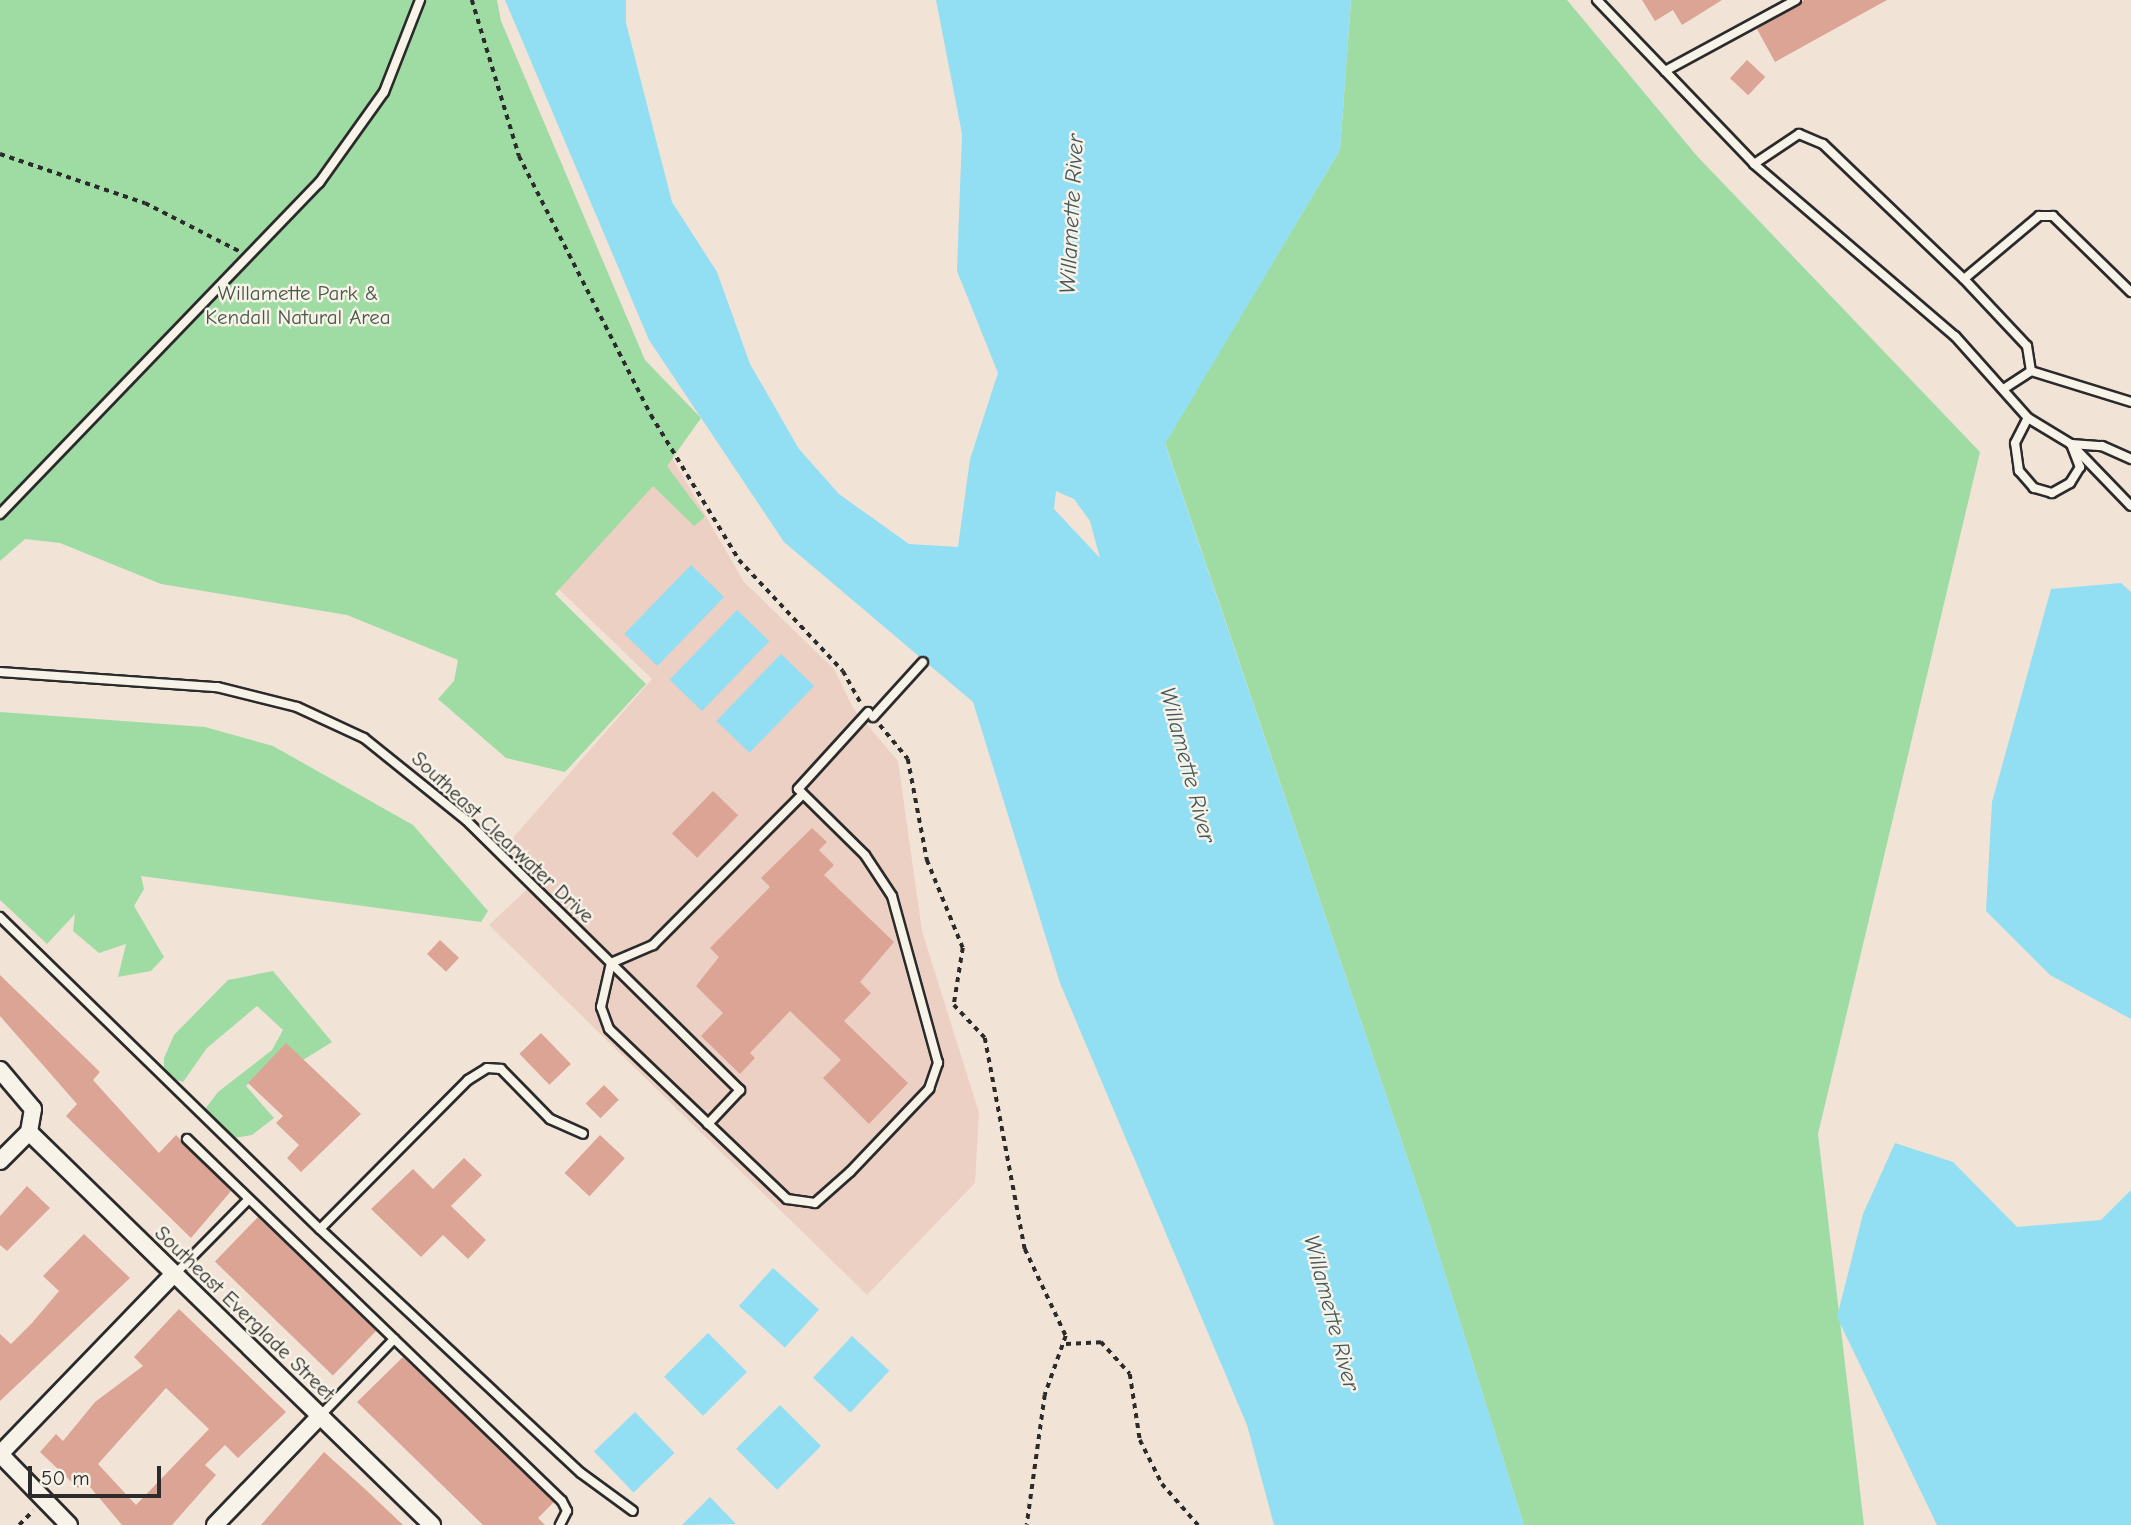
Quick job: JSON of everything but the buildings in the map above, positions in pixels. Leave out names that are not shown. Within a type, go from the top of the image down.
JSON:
[{"type":"street","points":[[0,1070],[33,1109],[29,1132],[0,1161]]},
{"type":"street","name":"Southeast Everglade Street","points":[[29,1132],[432,1525]]},
{"type":"street","points":[[69,1525],[0,1454],[174,1274]]},
{"type":"street","points":[[215,1525],[320,1416]]},
{"type":"lane","points":[[0,514],[319,183],[359,131],[405,47],[420,0]]},
{"type":"lane","points":[[1597,0],[1754,164],[2005,388],[2028,418],[2071,444],[2131,506]]},
{"type":"lane","points":[[1665,71],[1796,0]]},
{"type":"lane","points":[[1754,164],[1799,134],[1822,144],[1964,279],[2027,346],[2031,371]]},
{"type":"lane","points":[[1964,279],[2039,216],[2053,216],[2131,292]]},
{"type":"lane","points":[[2005,388],[2031,371]]},
{"type":"lane","points":[[2031,371],[2131,402]]},
{"type":"lane","points":[[2028,418],[2015,443],[2019,471],[2034,488],[2052,493],[2070,483],[2080,467],[2071,444]]},
{"type":"lane","points":[[2071,444],[2102,446],[2131,460]]},
{"type":"lane","points":[[801,796],[864,855],[892,896],[937,1052],[936,1074],[850,1172],[807,1205],[787,1199],[609,1029],[601,1007],[611,963],[653,944],[801,796],[807,776],[923,662]]},
{"type":"lane","name":"Southeast Clearwater Drive","points":[[0,672],[217,687],[337,724],[445,801],[740,1090],[708,1124]]},
{"type":"lane","points":[[0,917],[320,1229],[581,1474],[633,1511]]},
{"type":"lane","points":[[320,1229],[468,1080],[487,1069],[501,1069],[550,1119],[583,1134]]},
{"type":"lane","points":[[187,1139],[562,1502],[567,1511],[560,1525]]},
{"type":"lane","points":[[174,1274],[250,1199]]},
{"type":"lane","points":[[320,1416],[394,1339]]},
{"type":"path","points":[[0,154],[145,203],[247,255]]},
{"type":"path","points":[[1066,1343],[1101,1342],[1130,1374],[1140,1440],[1162,1484],[1198,1525]]},
{"type":"shaded area","points":[[671,456],[744,582],[834,669],[853,708],[898,761],[922,931],[979,1113],[975,1183],[867,1295],[489,925],[538,879],[505,847],[652,679],[538,569]]},
{"type":"green space","name":"Willamette Park & Kendall Natural Area","points":[[0,0],[497,0],[501,21],[645,360],[701,418],[667,466],[705,517],[694,526],[653,486],[555,594],[646,684],[565,772],[506,758],[438,699],[454,681],[458,660],[347,615],[161,584],[60,543],[25,539],[0,561]]},
{"type":"green space","points":[[1351,0],[1567,0],[1697,156],[1980,452],[1818,1134],[1864,1525],[1524,1525],[1423,1204],[1165,443],[1340,150]]},
{"type":"green space","points":[[0,712],[205,727],[273,746],[413,825],[488,911],[481,922],[141,876],[144,889],[134,906],[164,957],[151,971],[118,977],[126,944],[99,953],[73,931],[75,914],[47,944],[0,900]]},
{"type":"green space","points":[[273,971],[332,1042],[303,1060],[286,1044],[246,1086],[274,1118],[252,1135],[228,1139],[202,1113],[218,1092],[272,1050],[283,1030],[257,1006],[207,1048],[183,1082],[164,1076],[164,1058],[174,1035],[228,980]]},
{"type":"water","name":"Willamette River","points":[[505,0],[626,0],[626,23],[672,202],[717,272],[750,364],[799,449],[839,494],[909,544],[958,547],[970,459],[998,373],[957,271],[962,134],[936,0],[1351,0],[1340,150],[1165,444],[1423,1204],[1524,1525],[1274,1525],[1247,1425],[1060,983],[973,702],[784,542],[649,340]],"holes":[[[1056,491],[1074,499],[1090,521],[1100,558],[1054,509]]]},
{"type":"water","points":[[691,565],[724,597],[657,666],[624,634]]},
{"type":"water","points":[[2121,583],[2131,592],[2131,1019],[2050,975],[1986,911],[1992,802],[2051,589]]},
{"type":"water","points":[[737,610],[769,641],[702,711],[670,680]]},
{"type":"water","points":[[781,654],[814,686],[749,753],[716,721]]},
{"type":"water","points":[[1895,1143],[1953,1162],[2017,1227],[2101,1220],[2131,1190],[2131,1525],[1937,1525],[1837,1317],[1863,1214]]},
{"type":"water","points":[[773,1268],[819,1309],[785,1347],[739,1306]]},
{"type":"water","points":[[708,1333],[747,1372],[703,1416],[664,1377]]},
{"type":"water","points":[[852,1336],[889,1371],[850,1412],[813,1378]]},
{"type":"water","points":[[780,1405],[821,1446],[777,1490],[736,1449]]},
{"type":"water","points":[[635,1412],[675,1453],[634,1493],[594,1452]]},
{"type":"water","points":[[710,1497],[736,1524],[682,1525]]}]
